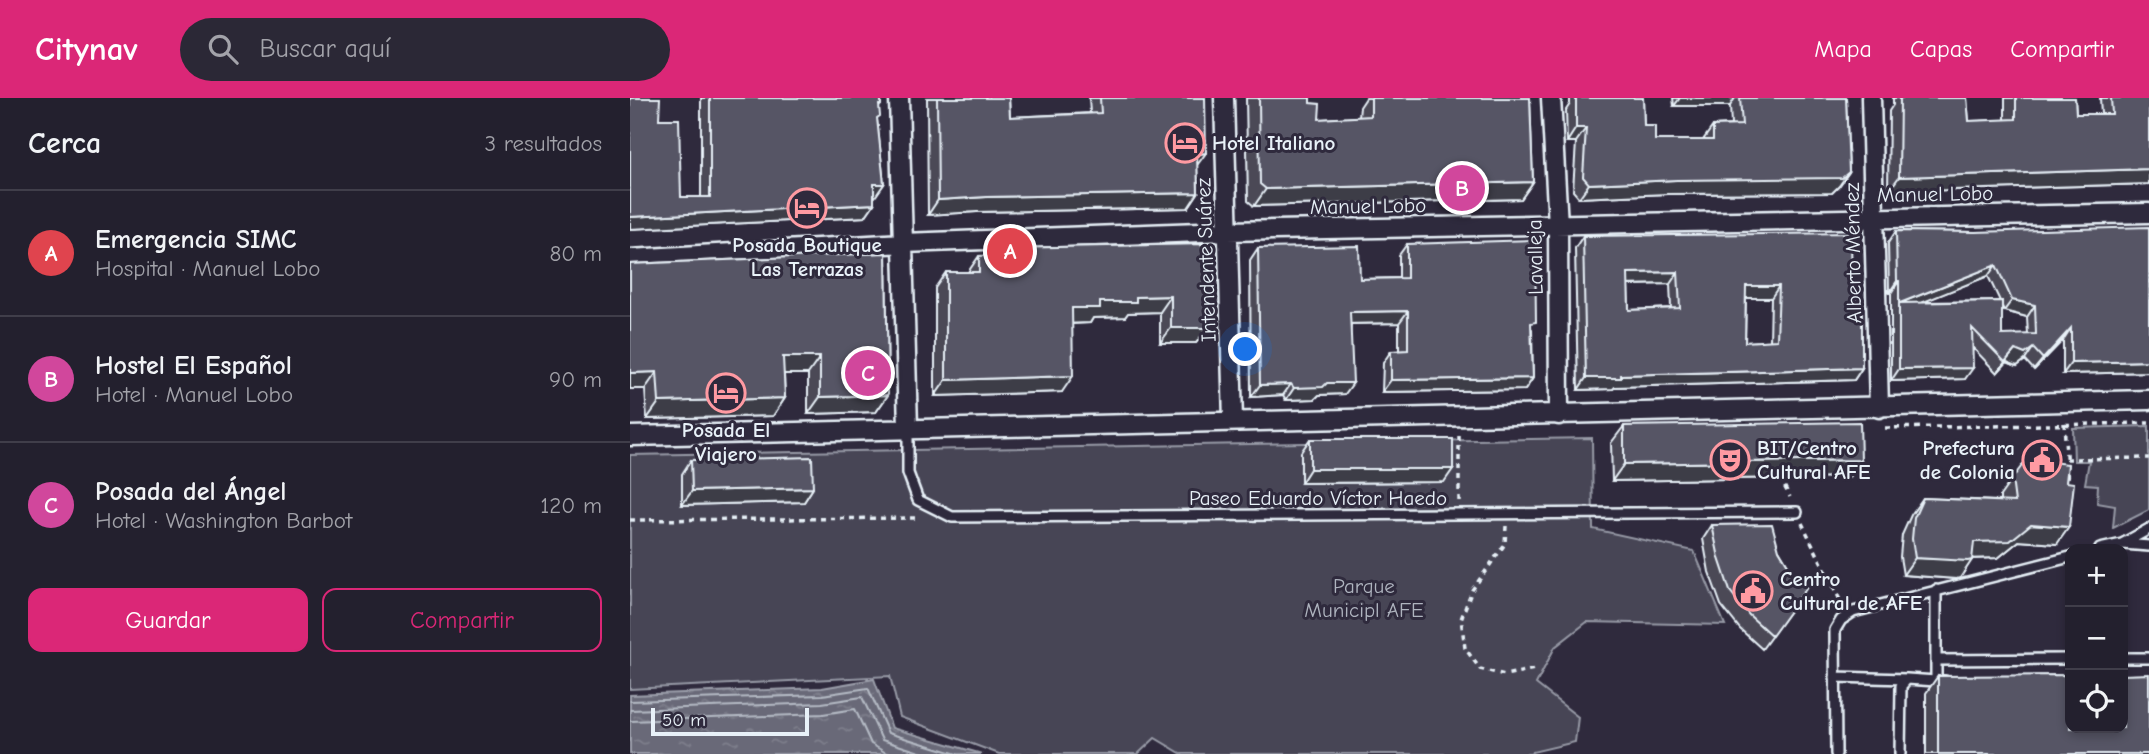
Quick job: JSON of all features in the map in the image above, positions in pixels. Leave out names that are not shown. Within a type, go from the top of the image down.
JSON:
[{"type":"street","points":[[899,98],[908,428]]},
{"type":"street","name":"Intendente Suárez","points":[[1224,98],[1233,421]]},
{"type":"street","name":"Lavalleja","points":[[1551,98],[1558,225],[1559,415]]},
{"type":"street","name":"Alberto Méndez","points":[[1871,98],[1879,408]]},
{"type":"street","name":"Manuel Lobo","points":[[630,259],[903,243],[1228,231],[2149,213]]},
{"type":"street","points":[[630,436],[2149,400]]},
{"type":"lane","name":"Paseo Eduardo Víctor Haedo","points":[[908,428],[908,473],[918,500],[952,517],[1797,512]]},
{"type":"lane","points":[[2122,544],[2149,529]]},
{"type":"lane","points":[[2128,544],[2149,546]]},
{"type":"lane","points":[[1836,754],[1835,630],[1841,620],[1853,612],[2065,558]]},
{"type":"lane","points":[[1936,590],[1936,681]]},
{"type":"lane","points":[[2128,658],[2149,658]]},
{"type":"lane","points":[[1936,660],[2065,659]]},
{"type":"lane","points":[[1835,677],[1949,681]]},
{"type":"lane","points":[[1900,754],[1901,686],[1907,679]]},
{"type":"path","points":[[2063,403],[2068,494]]},
{"type":"path","points":[[1459,417],[1460,514]]},
{"type":"path","points":[[2066,459],[2149,458]]},
{"type":"path","points":[[1780,478],[1847,616]]},
{"type":"path","points":[[1506,514],[1505,544],[1472,590],[1461,619],[1465,648],[1480,669],[1505,675],[1535,669]]},
{"type":"path","points":[[630,520],[952,517]]},
{"type":"green space","points":[[2149,426],[2149,510],[2113,528],[2115,506],[2097,503],[2098,485],[2085,484],[2089,461],[2074,461],[2073,428]]},
{"type":"green space","name":"Parque Municipl AFE","points":[[1592,438],[1593,529],[1694,551],[1725,625],[1587,622],[1555,647],[1536,684],[1578,717],[1575,742],[1531,754],[1182,754],[1155,738],[1138,754],[999,754],[900,717],[890,676],[630,689],[630,455]]},
{"type":"water","points":[[874,679],[892,728],[982,754],[630,754],[630,695],[822,688]]},
{"type":"building","points":[[630,98],[660,98],[659,119],[679,119],[681,197],[710,197],[710,98],[881,98],[880,116],[877,118],[884,184],[874,184],[874,204],[630,217]]},
{"type":"building","points":[[937,98],[1009,98],[1010,117],[1101,113],[1100,98],[1205,98],[1206,153],[1197,154],[1198,193],[938,200]]},
{"type":"building","points":[[1259,98],[1310,98],[1310,103],[1320,104],[1319,119],[1371,116],[1371,98],[1530,98],[1533,182],[1266,189],[1260,184]]},
{"type":"building","points":[[1576,98],[1643,98],[1644,126],[1655,126],[1655,140],[1713,140],[1713,126],[1742,125],[1740,98],[1846,98],[1849,172],[1842,178],[1589,184],[1583,177],[1586,128],[1576,128]]},
{"type":"building","points":[[1900,98],[1967,98],[1969,121],[2016,119],[2016,98],[2075,98],[2076,114],[2112,114],[2111,98],[2149,98],[2149,169],[1899,177]]},
{"type":"building","points":[[2149,227],[2149,361],[2071,363],[2071,328],[2043,359],[2033,348],[2025,354],[2015,350],[2005,362],[1972,328],[1973,368],[1899,369],[1896,231],[1975,232]],"holes":[[[1996,265],[2012,300],[2035,305],[2036,334],[2002,335],[2002,301],[1900,303]]]},
{"type":"building","points":[[1851,233],[1852,298],[1857,298],[1858,313],[1862,313],[1862,368],[1586,378],[1583,236]],"holes":[[[1678,272],[1680,308],[1629,310],[1628,273]],[[1746,286],[1779,286],[1777,340],[1745,342]]]},
{"type":"building","points":[[1535,240],[1536,322],[1531,323],[1533,378],[1391,380],[1391,351],[1408,350],[1408,311],[1350,312],[1353,383],[1327,383],[1323,387],[1294,388],[1291,384],[1260,385],[1258,248],[1359,246],[1360,279],[1407,278],[1407,244]]},
{"type":"building","points":[[1206,244],[1207,328],[1171,328],[1171,296],[1136,297],[1136,302],[1100,302],[1100,308],[1072,308],[1073,376],[946,380],[946,272],[979,272],[979,256],[1002,255],[1003,248]]},
{"type":"building","points":[[886,253],[888,395],[820,397],[820,357],[783,357],[785,398],[659,402],[657,372],[630,373],[630,264]]},
{"type":"building","points":[[1860,422],[1861,460],[1624,464],[1624,426]]},
{"type":"building","points":[[1310,439],[1453,439],[1453,469],[1310,469]]},
{"type":"building","points":[[812,457],[813,488],[692,491],[691,460]]},
{"type":"building","points":[[2027,459],[2068,464],[2066,482],[2074,483],[2069,527],[2031,524],[2010,541],[1974,542],[1972,560],[1968,561],[1915,558],[1912,539],[1914,518],[1923,498],[2015,502],[2012,479]]},
{"type":"building","name":"Centro Cultural de AFE","points":[[1772,524],[1779,550],[1791,570],[1808,586],[1772,636],[1749,615],[1730,591],[1712,525]]},
{"type":"building","points":[[2149,674],[2149,754],[1938,754],[1938,676],[2065,675],[2065,733],[2128,733],[2128,675]]},
{"type":"place","name":"Hotel Italiano","points":[[1185,143]]},
{"type":"place","name":"Hostel El Español","points":[[1462,188]]},
{"type":"place","name":"Posada Boutique Las Terrazas","points":[[807,208]]},
{"type":"place","name":"Emergencia SIMC","points":[[1010,251]]},
{"type":"place","name":"Posada del Ángel","points":[[868,373]]},
{"type":"place","name":"Posada El Viajero","points":[[726,393]]},
{"type":"place","name":"BIT/Centro Cultural AFE","points":[[1730,460]]},
{"type":"place","name":"Prefectura de Colonia","points":[[2042,460]]},
{"type":"place","name":"Centro Cultural de AFE","points":[[1753,591]]}]
